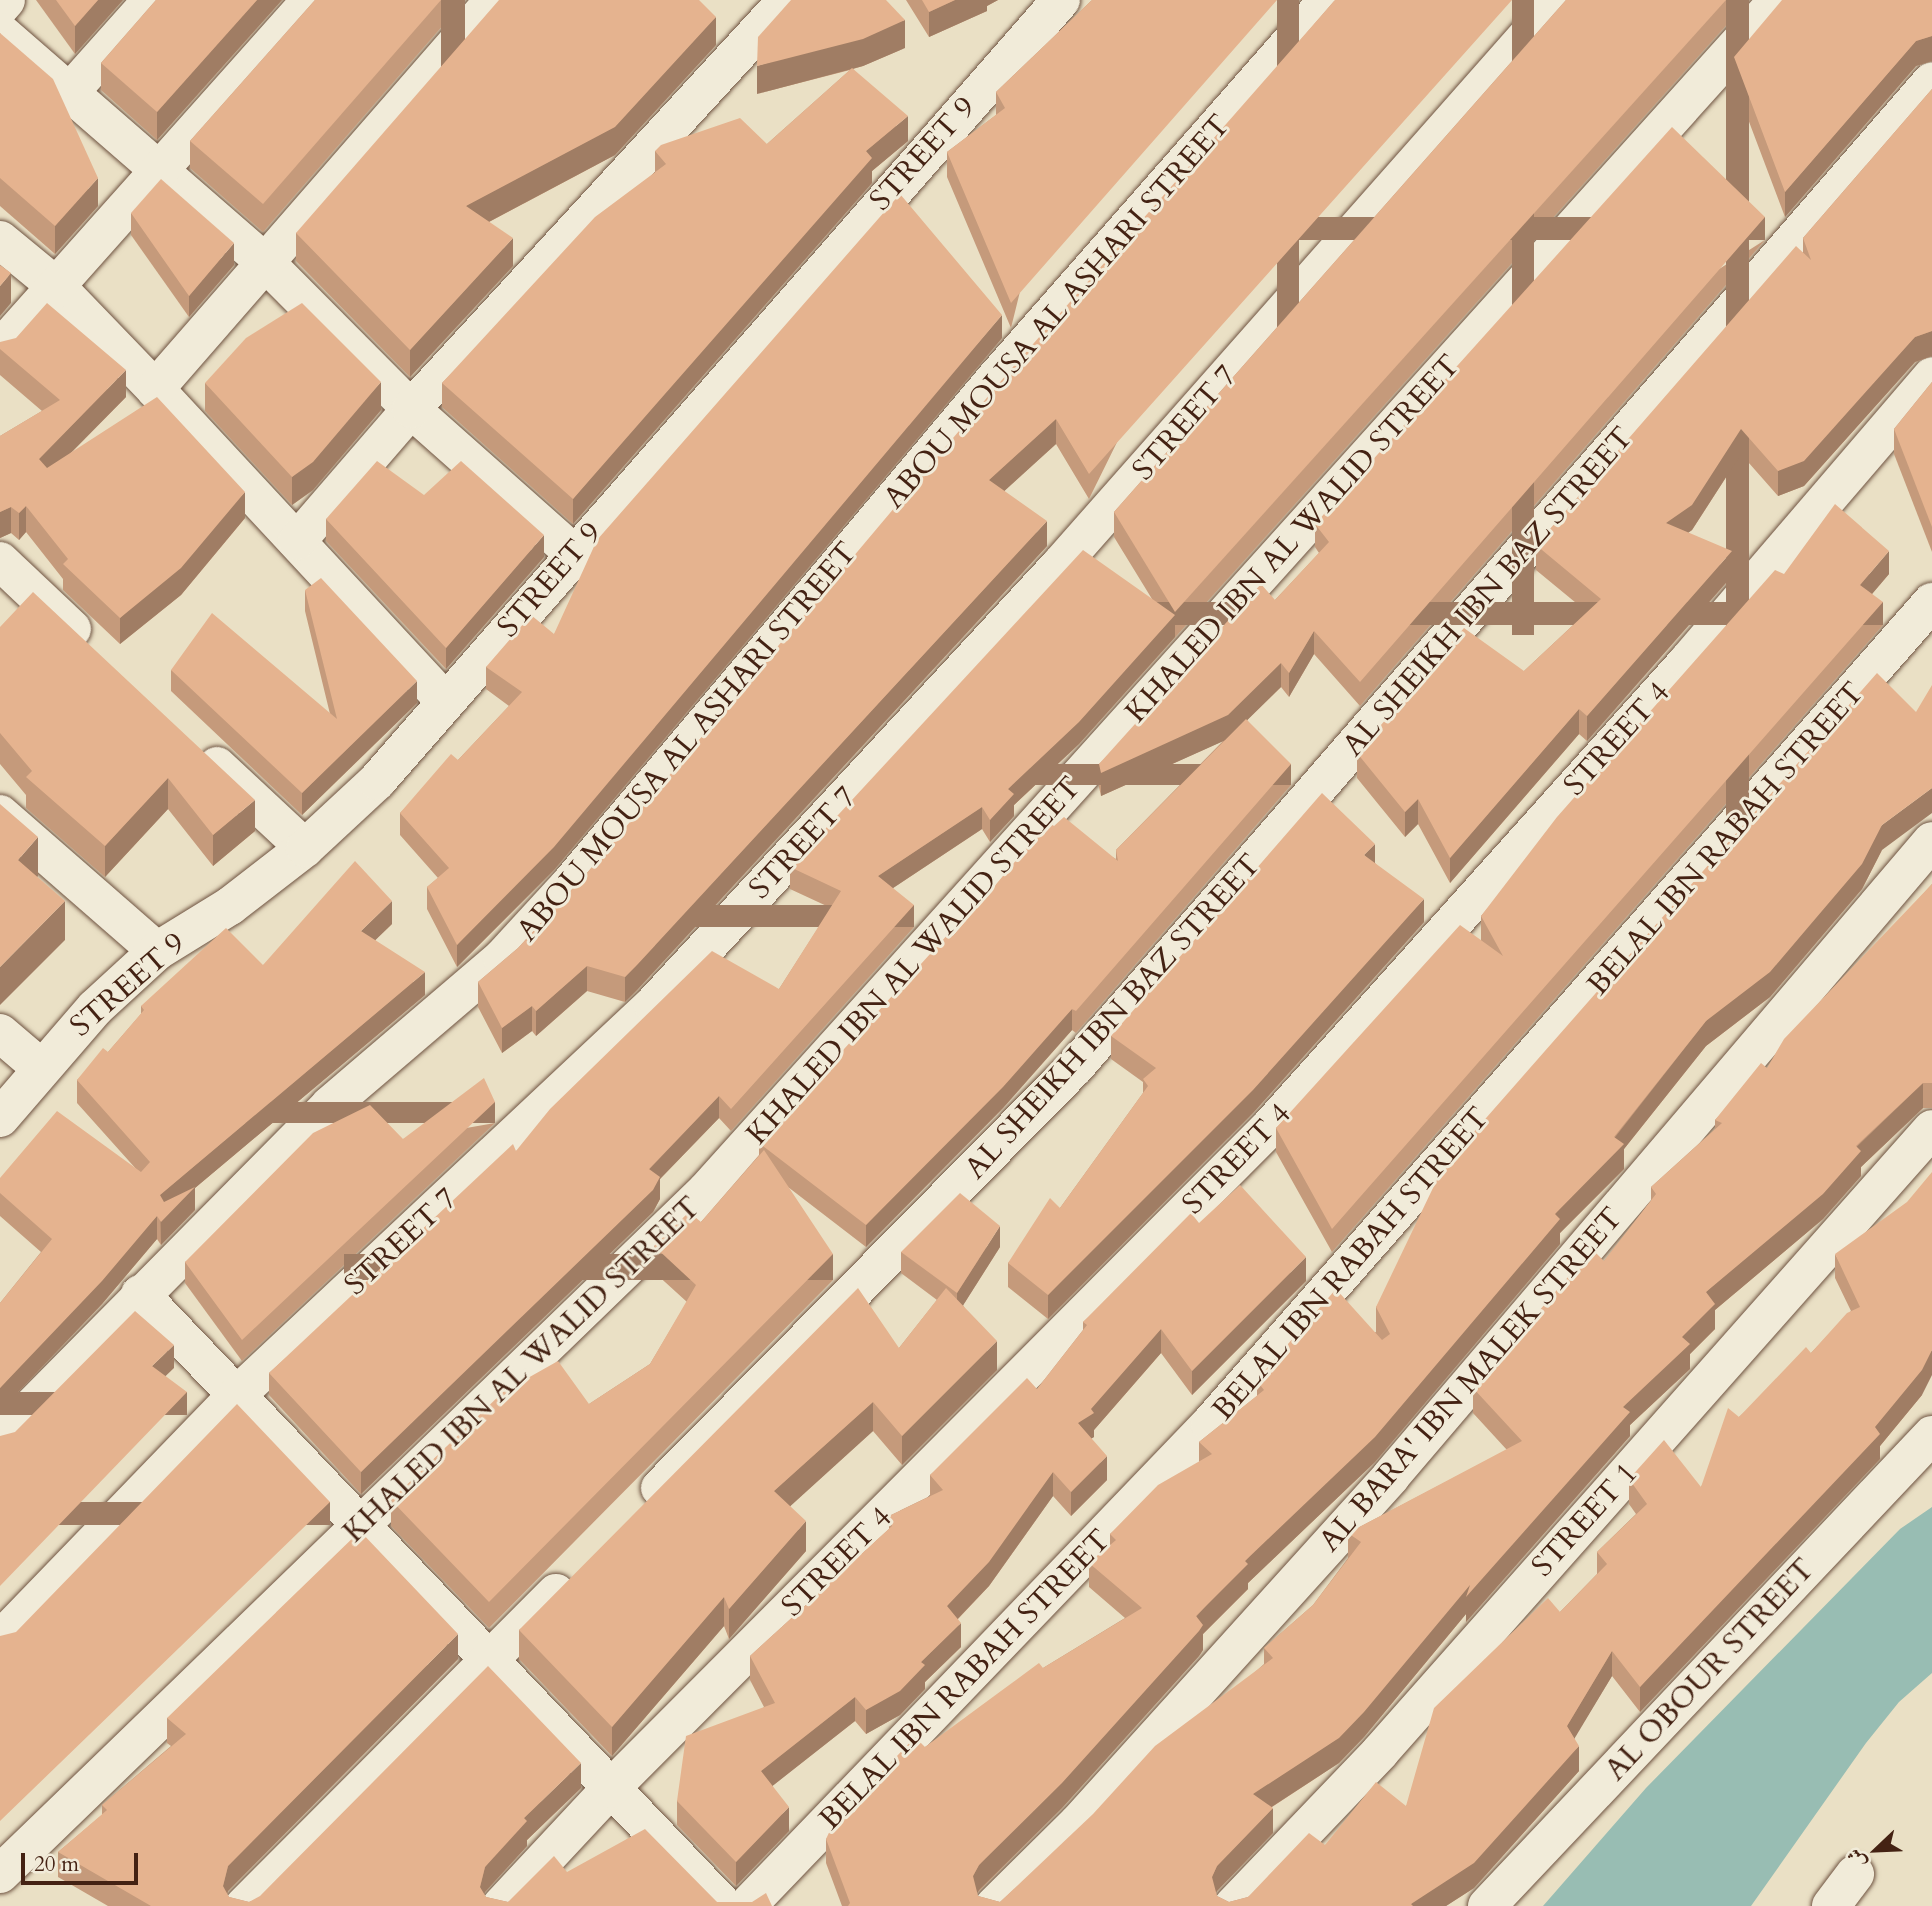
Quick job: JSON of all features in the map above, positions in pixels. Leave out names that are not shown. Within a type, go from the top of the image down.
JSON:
[{"type":"street","points":[[0,7],[6,0]]},
{"type":"street","points":[[70,92],[152,0]]},
{"type":"street","points":[[0,349],[311,0]]},
{"type":"street","points":[[156,389],[494,0]]},
{"type":"street","points":[[297,541],[411,409],[787,0]]},
{"type":"street","name":"STREET 9","points":[[0,1118],[40,1067],[158,951],[230,906],[305,848],[377,781],[573,553],[1061,0]]},
{"type":"street","name":"ABOU MOUSA AL ASHARI STREET","points":[[0,1439],[140,1294],[330,1105],[511,949],[986,390],[1328,0]]},
{"type":"street","name":"STREET 7","points":[[0,1640],[237,1395],[653,1005],[1060,565],[1559,0]]},
{"type":"street","name":"KHALED IBN AL WALID STREET","points":[[0,1874],[706,1191],[1778,0]]},
{"type":"street","points":[[0,32],[267,264],[411,409],[573,553]]},
{"type":"street","name":"AL SHEIKH IBN BAZ STREET","points":[[636,1512],[1075,1067],[1932,81]]},
{"type":"street","points":[[0,240],[56,286],[156,389],[445,701]]},
{"type":"street","name":"STREET 4","points":[[501,1906],[610,1789],[1269,1128],[1688,660],[1932,376]]},
{"type":"street","points":[[0,561],[102,657]]},
{"type":"street","name":"BELAL IBN RABAH STREET","points":[[763,1900],[1210,1424],[1932,602]]},
{"type":"street","points":[[193,743],[305,848]]},
{"type":"street","points":[[0,814],[158,951]]},
{"type":"street","name":"AL BARA' IBN MALEK STREET","points":[[994,1906],[1078,1824],[1391,1476],[1932,841]]},
{"type":"street","points":[[0,1033],[40,1067]]},
{"type":"street","name":"STREET 1","points":[[1233,1906],[1380,1752],[1932,1129]]},
{"type":"street","points":[[140,1294],[724,1906]]},
{"type":"street","name":"AL OBOUR STREET","points":[[1487,1906],[1932,1435]]},
{"type":"street","points":[[244,1906],[578,1571]]},
{"type":"street","points":[[1831,1906],[1855,1874]]},
{"type":"water","points":[[1932,1507],[1932,1673],[1899,1702],[1866,1743],[1751,1906],[1543,1906],[1646,1788],[1900,1529]]},
{"type":"building","points":[[56,0],[98,0],[75,26]]},
{"type":"building","points":[[156,0],[257,0],[157,112],[101,63]]},
{"type":"building","points":[[315,0],[441,0],[263,204],[190,141]]},
{"type":"building","points":[[499,0],[699,0],[716,17],[615,127],[466,206],[513,238],[410,350],[296,233]]},
{"type":"building","points":[[791,0],[886,0],[905,20],[863,39],[757,66],[758,37]]},
{"type":"building","points":[[922,0],[955,0],[929,12]]},
{"type":"building","points":[[1092,0],[1277,0],[1011,303],[947,152],[1005,108],[996,92]]},
{"type":"building","points":[[1335,0],[1512,0],[1089,474],[1056,419],[989,480],[1047,521],[637,965],[625,977],[587,966],[536,1011],[532,1006],[502,1028],[478,982],[518,948],[587,873],[1012,368]]},
{"type":"building","points":[[1566,0],[1726,0],[1175,612],[1114,512]]},
{"type":"building","points":[[1782,0],[1932,0],[1932,36],[1916,41],[1785,192],[1734,57]]},
{"type":"building","points":[[0,33],[53,79],[98,178],[55,226],[0,178]]},
{"type":"building","points":[[852,68],[908,116],[866,151],[872,158],[573,499],[442,383],[595,217],[666,164],[655,151],[661,145],[740,118],[767,144]]},
{"type":"building","points":[[1932,89],[1932,331],[1915,337],[1804,461],[1778,471],[1741,429],[1692,505],[1666,523],[1732,551],[1587,716],[1579,709],[1450,858],[1418,799],[1405,812],[1357,753],[1464,628],[1524,671],[1601,599],[1536,545],[1796,246],[1811,260],[1803,238]]},
{"type":"building","points":[[1672,127],[1765,217],[1360,682],[1314,631],[1289,673],[1281,663],[1228,715],[1101,773],[1099,764],[1261,584],[1275,600],[1329,542],[1315,524]]},
{"type":"building","points":[[161,179],[234,243],[189,296],[131,213]]},
{"type":"building","points":[[900,194],[1002,315],[554,847],[457,945],[427,887],[449,868],[400,813],[451,754],[458,760],[522,692],[486,667],[531,615],[554,634],[597,540]]},
{"type":"building","points":[[0,265],[11,273],[0,286]]},
{"type":"building","points":[[47,303],[126,370],[39,459],[47,468],[157,397],[245,492],[181,568],[120,618],[63,564],[68,559],[26,506],[19,513],[11,507],[0,512],[0,436],[60,400],[0,349],[0,342],[16,338]]},
{"type":"building","points":[[302,303],[381,382],[313,462],[292,477],[205,383],[246,338]]},
{"type":"building","points":[[1932,382],[1932,527],[1894,429]]},
{"type":"building","points":[[377,461],[424,495],[461,461],[544,535],[446,648],[326,519]]},
{"type":"building","points":[[1835,504],[1889,551],[1860,585],[1883,602],[1332,1229],[1276,1128],[1460,925],[1503,956],[1481,916],[1557,817],[1775,570],[1784,574]]},
{"type":"building","points":[[1083,550],[1175,615],[1079,722],[1008,789],[1014,794],[990,820],[982,807],[878,876],[914,905],[731,1109],[719,1096],[649,1169],[660,1177],[653,1190],[361,1472],[269,1373],[513,1144],[516,1151],[550,1109],[712,951],[779,989],[841,891],[790,867]]},
{"type":"building","points":[[321,578],[417,681],[302,793],[171,670],[212,613],[337,719],[305,590]]},
{"type":"building","points":[[33,592],[255,800],[213,835],[168,778],[105,846],[26,777],[32,771],[0,733],[0,627]]},
{"type":"building","points":[[1877,673],[1916,712],[1932,685],[1932,788],[1882,825],[1862,864],[1770,972],[1706,1021],[1614,1137],[1624,1144],[1555,1214],[1560,1219],[1375,1437],[1245,1561],[1248,1564],[1196,1616],[1203,1625],[1199,1631],[1062,1783],[979,1865],[973,1876],[978,1896],[1000,1902],[1093,1814],[1155,1746],[1273,1658],[1264,1648],[1313,1605],[1361,1542],[1348,1533],[1522,1441],[1473,1388],[1592,1249],[1604,1261],[1656,1194],[1651,1187],[1722,1123],[1715,1120],[1761,1063],[1767,1068],[1784,1039],[1932,884],[1932,1083],[1923,1083],[1856,1146],[1861,1151],[1823,1194],[1706,1292],[1715,1304],[1682,1337],[1690,1344],[1623,1407],[1630,1412],[1466,1597],[1470,1585],[1364,1712],[1339,1738],[1253,1794],[1273,1808],[1217,1866],[1212,1877],[1217,1896],[1229,1902],[1248,1897],[1309,1833],[1325,1845],[1376,1782],[1406,1806],[1434,1708],[1548,1598],[1560,1612],[1607,1564],[1597,1552],[1647,1504],[1629,1479],[1664,1440],[1701,1487],[1728,1408],[1739,1417],[1806,1347],[1811,1353],[1847,1313],[1860,1307],[1835,1254],[1907,1202],[1932,1172],[1932,1350],[1922,1370],[1875,1427],[1880,1434],[1640,1687],[1612,1651],[1567,1726],[1579,1746],[1474,1863],[1411,1904],[1413,1906],[848,1906],[850,1903],[826,1839],[834,1822],[849,1806],[854,1813],[879,1775],[915,1737],[925,1747],[1039,1663],[1043,1668],[1142,1608],[1089,1563],[1116,1540],[1110,1534],[1158,1485],[1212,1454],[1199,1442],[1264,1390],[1257,1381],[1261,1375],[1336,1289],[1382,1340],[1390,1334],[1376,1307],[1443,1167]]},
{"type":"building","points":[[1246,719],[1291,764],[1076,1011],[1072,1009],[1003,1087],[866,1225],[759,1143],[949,933],[953,936],[1048,822],[1054,826],[1064,817],[1118,861],[1116,850]]},
{"type":"building","points":[[1322,793],[1375,844],[1364,855],[1424,899],[1253,1090],[1048,1295],[1008,1263],[1050,1198],[1060,1208],[1148,1086],[1143,1079],[1156,1068],[1111,1036]]},
{"type":"building","points":[[0,804],[38,837],[18,860],[65,901],[0,967]]},
{"type":"building","points":[[355,861],[392,901],[361,931],[425,972],[160,1195],[164,1202],[195,1187],[161,1222],[157,1216],[102,1281],[0,1388],[0,1303],[52,1239],[0,1193],[0,1178],[57,1111],[141,1172],[150,1162],[77,1080],[103,1048],[108,1052],[144,1010],[141,1006],[226,928],[263,965]]},
{"type":"building","points":[[484,1078],[495,1102],[242,1340],[185,1262],[313,1133],[370,1105],[403,1139]]},
{"type":"building","points":[[764,1150],[833,1254],[489,1602],[391,1500],[503,1392],[558,1361],[589,1404],[650,1364],[696,1285],[654,1246],[689,1212],[701,1222]]},
{"type":"building","points":[[1240,1185],[1306,1257],[1192,1371],[1161,1329],[1091,1409],[1094,1413],[1078,1423],[1107,1456],[1071,1492],[1053,1472],[989,1562],[947,1606],[961,1623],[921,1662],[925,1665],[900,1691],[866,1710],[855,1697],[761,1771],[789,1807],[736,1862],[677,1801],[686,1736],[775,1703],[750,1656],[892,1526],[889,1516],[943,1490],[930,1475],[1027,1378],[1037,1389],[1087,1325],[1083,1322],[1191,1213],[1199,1223]]},
{"type":"building","points":[[960,1193],[1000,1226],[957,1293],[901,1252]]},
{"type":"building","points":[[858,1288],[899,1348],[946,1288],[997,1341],[902,1436],[873,1402],[774,1491],[806,1521],[729,1609],[724,1597],[612,1727],[519,1630]]},
{"type":"building","points":[[135,1311],[174,1345],[152,1366],[187,1392],[0,1586],[0,1436],[15,1432]]},
{"type":"building","points":[[237,1404],[330,1502],[0,1821],[0,1636],[16,1632]]},
{"type":"building","points":[[360,1531],[458,1634],[228,1866],[223,1886],[229,1897],[249,1902],[260,1896],[488,1666],[581,1763],[524,1818],[527,1821],[485,1867],[480,1887],[486,1897],[508,1902],[554,1856],[567,1872],[645,1829],[717,1902],[752,1902],[766,1893],[772,1906],[151,1906],[58,1852],[107,1810],[102,1805],[186,1734],[167,1718]]}]
